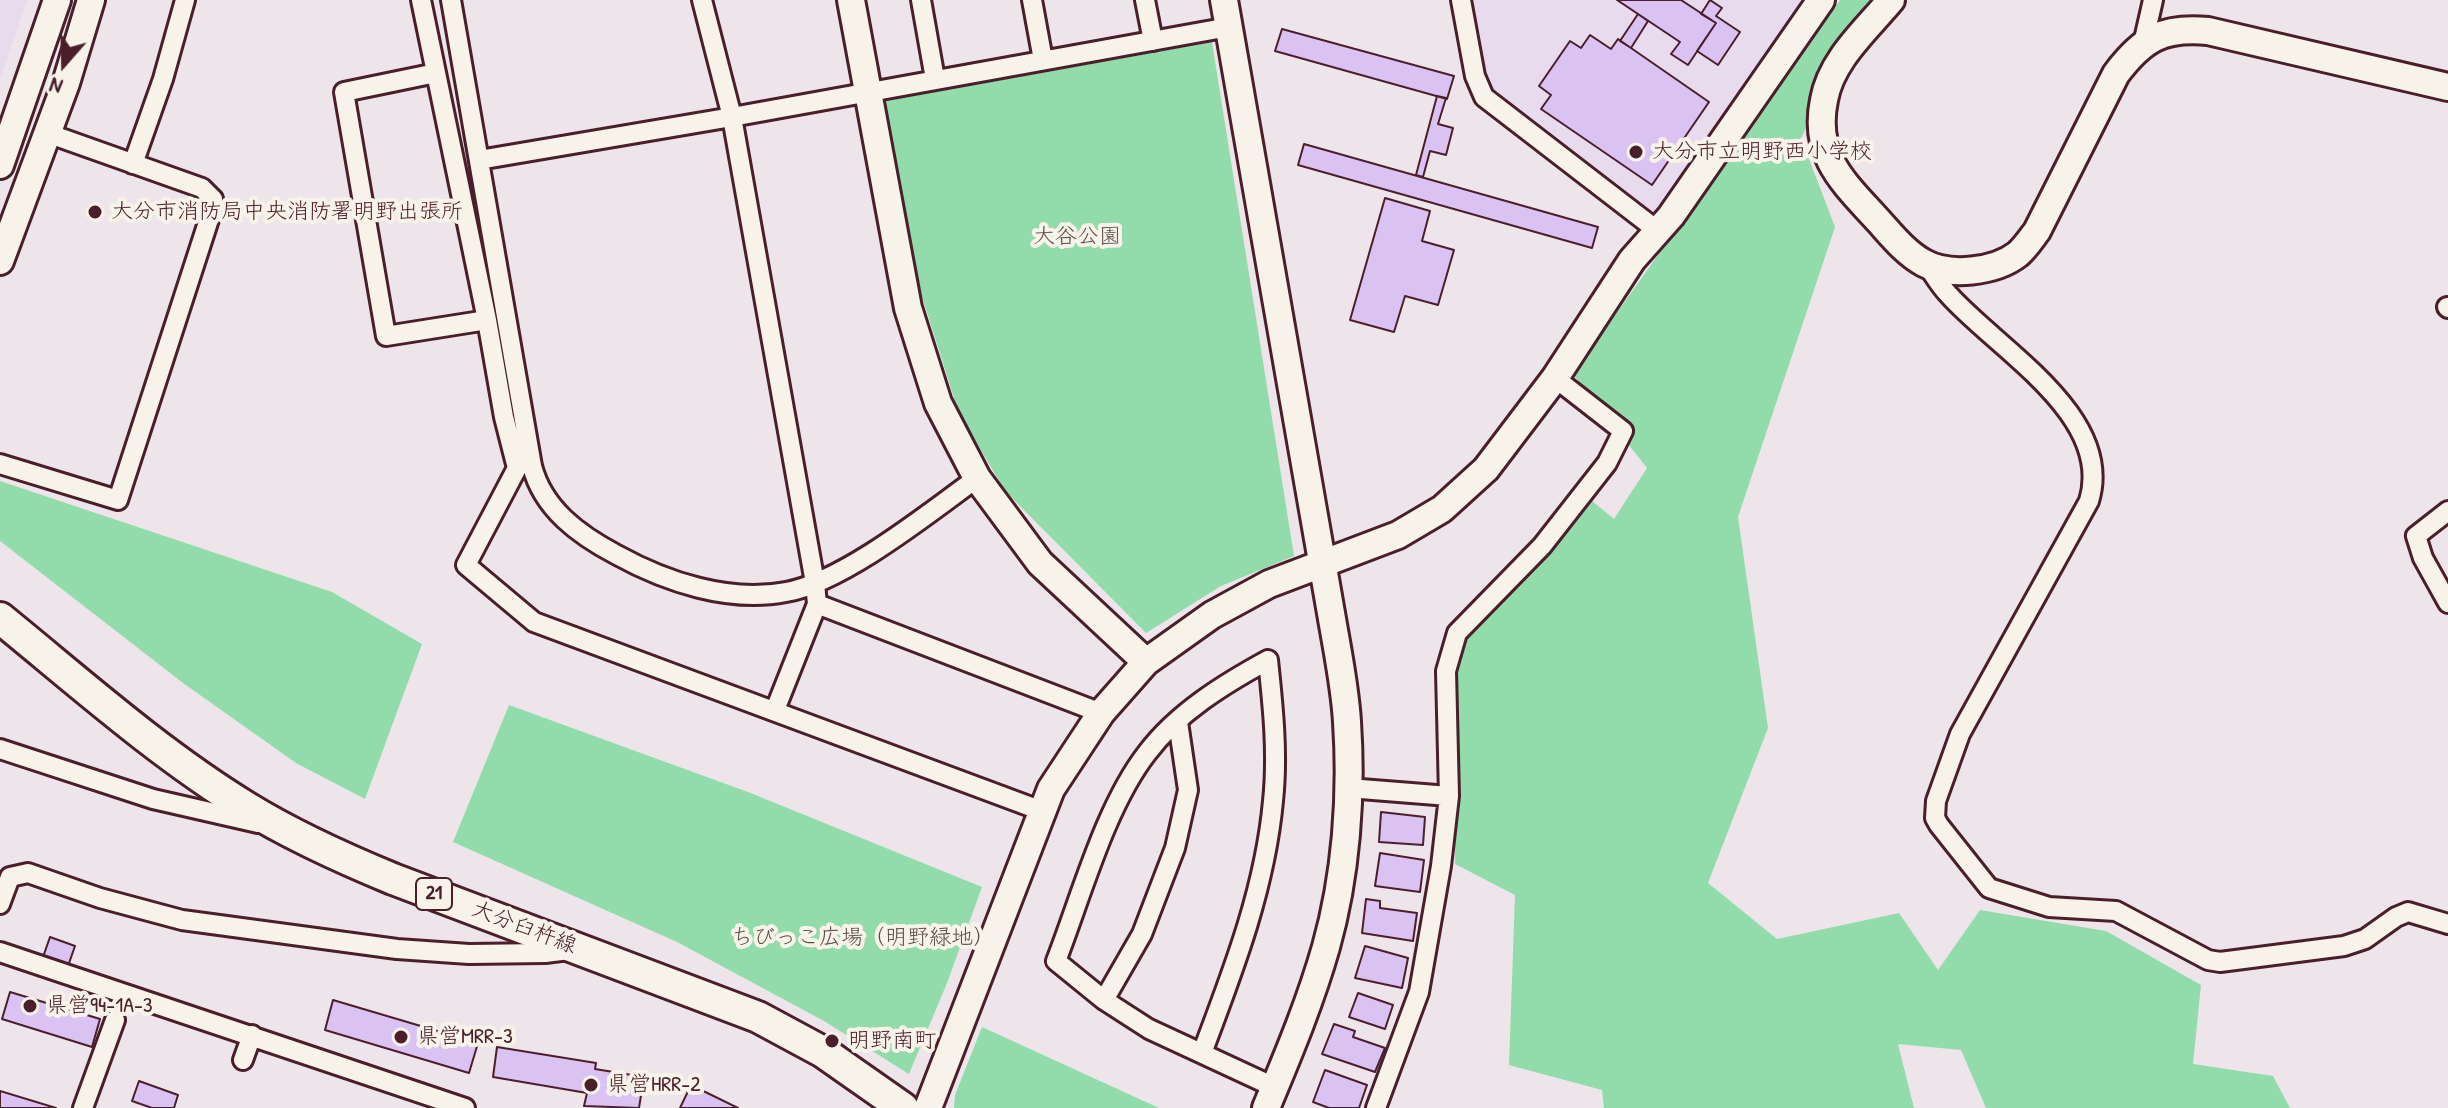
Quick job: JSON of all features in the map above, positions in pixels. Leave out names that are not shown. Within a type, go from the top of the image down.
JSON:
[{"type":"main road","name":"大分臼杵線","points":[[0,618],[171,757],[282,829],[393,879],[758,1017],[823,1052],[903,1108]]},
{"type":"street","points":[[0,165],[57,0]]},
{"type":"street","points":[[0,261],[79,42],[91,0]]},
{"type":"street","points":[[133,164],[163,79],[185,0]]},
{"type":"street","points":[[421,0],[504,417],[524,467],[558,514],[601,547],[645,571],[715,592],[761,595],[787,592],[815,583],[894,536],[977,478]]},
{"type":"street","points":[[451,0],[479,160],[524,467],[466,565],[534,622],[1042,811]]},
{"type":"street","points":[[702,0],[732,117],[815,583],[817,604],[775,710]]},
{"type":"street","points":[[851,0],[899,266],[915,337],[938,403],[977,478],[1040,563],[1146,662]]},
{"type":"street","points":[[921,0],[935,79]]},
{"type":"street","points":[[1032,0],[1043,60]]},
{"type":"street","points":[[1145,0],[1153,41]]},
{"type":"street","points":[[1202,1053],[1245,936],[1264,863],[1274,800],[1275,745],[1268,660],[1223,685],[1146,753],[1121,796],[1056,961],[1104,1000],[1149,1029],[1202,1053],[1270,1097],[1300,1025],[1326,946],[1343,852],[1348,788],[1345,697],[1224,0]]},
{"type":"street","points":[[1461,0],[1475,76],[1484,97],[1658,231]]},
{"type":"street","points":[[928,1108],[1042,811],[1063,769],[1101,713],[1146,662],[1175,639],[1238,599],[1321,563],[1398,535],[1442,509],[1486,469],[1555,378],[1632,260],[1680,204],[1821,0]]},
{"type":"street","points":[[1891,0],[1833,71],[1824,100],[1820,129],[1827,155],[1846,185],[1910,254],[1927,265],[1950,270],[1986,268],[2003,262],[2023,249],[2037,231],[2116,74],[2133,52],[2167,32],[2188,29],[2208,31],[2448,87]]},
{"type":"street","points":[[2143,44],[2153,0]]},
{"type":"street","points":[[479,160],[1229,27]]},
{"type":"street","points":[[436,73],[344,92],[386,336],[487,320]]},
{"type":"street","points":[[0,464],[118,500],[213,207],[213,199],[202,188],[47,133]]},
{"type":"street","points":[[1927,265],[1948,295],[2049,388],[2084,439],[2093,471],[2089,501],[1960,734],[1936,801],[1935,818],[1982,882],[2006,895],[2037,905],[2116,911],[2208,960],[2220,962],[2344,946],[2365,939],[2408,912],[2448,924]]},
{"type":"street","points":[[1376,1108],[1419,992],[1441,866],[1449,796],[1446,671],[1457,633],[1542,546],[1607,463],[1623,431],[1555,378]]},
{"type":"street","points":[[2448,511],[2416,536],[2423,558],[2448,603]]},
{"type":"street","points":[[817,604],[1101,713]]},
{"type":"street","points":[[1104,1000],[1142,934],[1175,848],[1188,790],[1178,722]]},
{"type":"street","points":[[0,749],[153,799],[282,829]]},
{"type":"street","points":[[1348,788],[1449,796]]},
{"type":"street","points":[[0,904],[10,877],[28,873],[100,898],[182,920],[397,949],[469,954],[569,950],[591,954]]},
{"type":"street","points":[[0,952],[465,1108]]},
{"type":"street","points":[[83,1108],[115,1020]]},
{"type":"street","points":[[243,1060],[252,1035]]},
{"type":"shaded area","points":[[0,0],[27,0],[0,80]]},
{"type":"shaded area","name":"大分市立明野西小学校","points":[[1471,0],[1808,0],[1662,213],[1651,214],[1487,91]]},
{"type":"green space","points":[[1840,0],[1875,0],[1801,138],[1835,227],[1738,517],[1768,728],[1708,883],[1777,939],[1899,913],[1938,970],[1980,910],[2106,931],[2201,985],[2193,1064],[2273,1076],[2290,1108],[1986,1108],[1961,1050],[1898,1044],[1914,1108],[1604,1108],[1602,1090],[1509,1065],[1515,895],[1455,864],[1456,699],[1460,637],[1586,496],[1614,519],[1647,468],[1573,374]]},
{"type":"green space","name":"大谷公園","points":[[1212,42],[1294,556],[1221,586],[1146,633],[1005,491],[958,411],[919,287],[885,101]]},
{"type":"green space","points":[[0,481],[332,592],[422,644],[365,799],[296,763],[183,683],[0,541]]},
{"type":"green space","name":"ちびっこ広場（明野緑地）","points":[[509,705],[748,792],[982,887],[909,1074],[824,1021],[677,942],[453,842]]},
{"type":"green space","points":[[982,1027],[1159,1108],[954,1108],[955,1095]]},
{"type":"building","points":[[1617,0],[1681,0],[1716,23],[1688,65],[1671,54],[1680,42]]},
{"type":"building","points":[[1710,0],[1722,8],[1716,16],[1740,32],[1718,65],[1697,51],[1716,23],[1701,14]]},
{"type":"building","points":[[1638,14],[1648,21],[1631,48],[1620,41]]},
{"type":"building","points":[[1282,29],[1454,76],[1447,99],[1275,51]]},
{"type":"building","points":[[1590,35],[1611,49],[1618,39],[1709,102],[1652,185],[1541,109],[1551,95],[1539,86],[1570,41],[1581,48]]},
{"type":"building","points":[[1437,96],[1446,98],[1438,124],[1453,128],[1446,155],[1430,151],[1423,177],[1416,175]]},
{"type":"building","points":[[1304,144],[1598,227],[1592,248],[1298,165]]},
{"type":"building","points":[[1385,198],[1430,211],[1422,241],[1454,250],[1438,305],[1405,296],[1394,332],[1350,320]]},
{"type":"building","points":[[1381,812],[1425,817],[1423,845],[1379,842]]},
{"type":"building","points":[[1380,853],[1424,860],[1420,892],[1375,886]]},
{"type":"building","points":[[1366,899],[1380,901],[1380,908],[1417,913],[1413,941],[1362,933]]},
{"type":"building","points":[[50,937],[75,946],[68,966],[43,957]]},
{"type":"building","points":[[1365,946],[1408,958],[1402,988],[1355,978]]},
{"type":"building","name":"県営94-1A-3","points":[[10,992],[100,1019],[92,1047],[2,1019]]},
{"type":"building","points":[[1358,993],[1393,1005],[1385,1029],[1349,1017]]},
{"type":"building","name":"県営MRR-3","points":[[333,1000],[478,1043],[469,1073],[325,1030]]},
{"type":"building","points":[[1334,1024],[1355,1031],[1353,1037],[1385,1048],[1375,1072],[1322,1054]]},
{"type":"building","name":"県営HRR-2","points":[[497,1047],[596,1063],[595,1069],[644,1077],[639,1108],[584,1106],[587,1093],[493,1077]]},
{"type":"building","points":[[1325,1070],[1367,1085],[1359,1108],[1329,1108],[1313,1102]]},
{"type":"building","points":[[139,1081],[178,1095],[174,1108],[152,1108],[132,1101]]},
{"type":"building","points":[[691,1085],[738,1108],[680,1108]]},
{"type":"building","points":[[0,1091],[56,1108],[0,1108]]},
{"type":"place","name":"大分市立明野西小学校","points":[[1636,152]]},
{"type":"place","name":"大分市消防局中央消防署明野出張所","points":[[95,212]]},
{"type":"place","name":"県営94-1A-3","points":[[30,1006]]},
{"type":"place","name":"県営MRR-3","points":[[401,1037]]},
{"type":"place","name":"明野南町","points":[[832,1041]]},
{"type":"place","name":"県営HRR-2","points":[[591,1085]]}]
